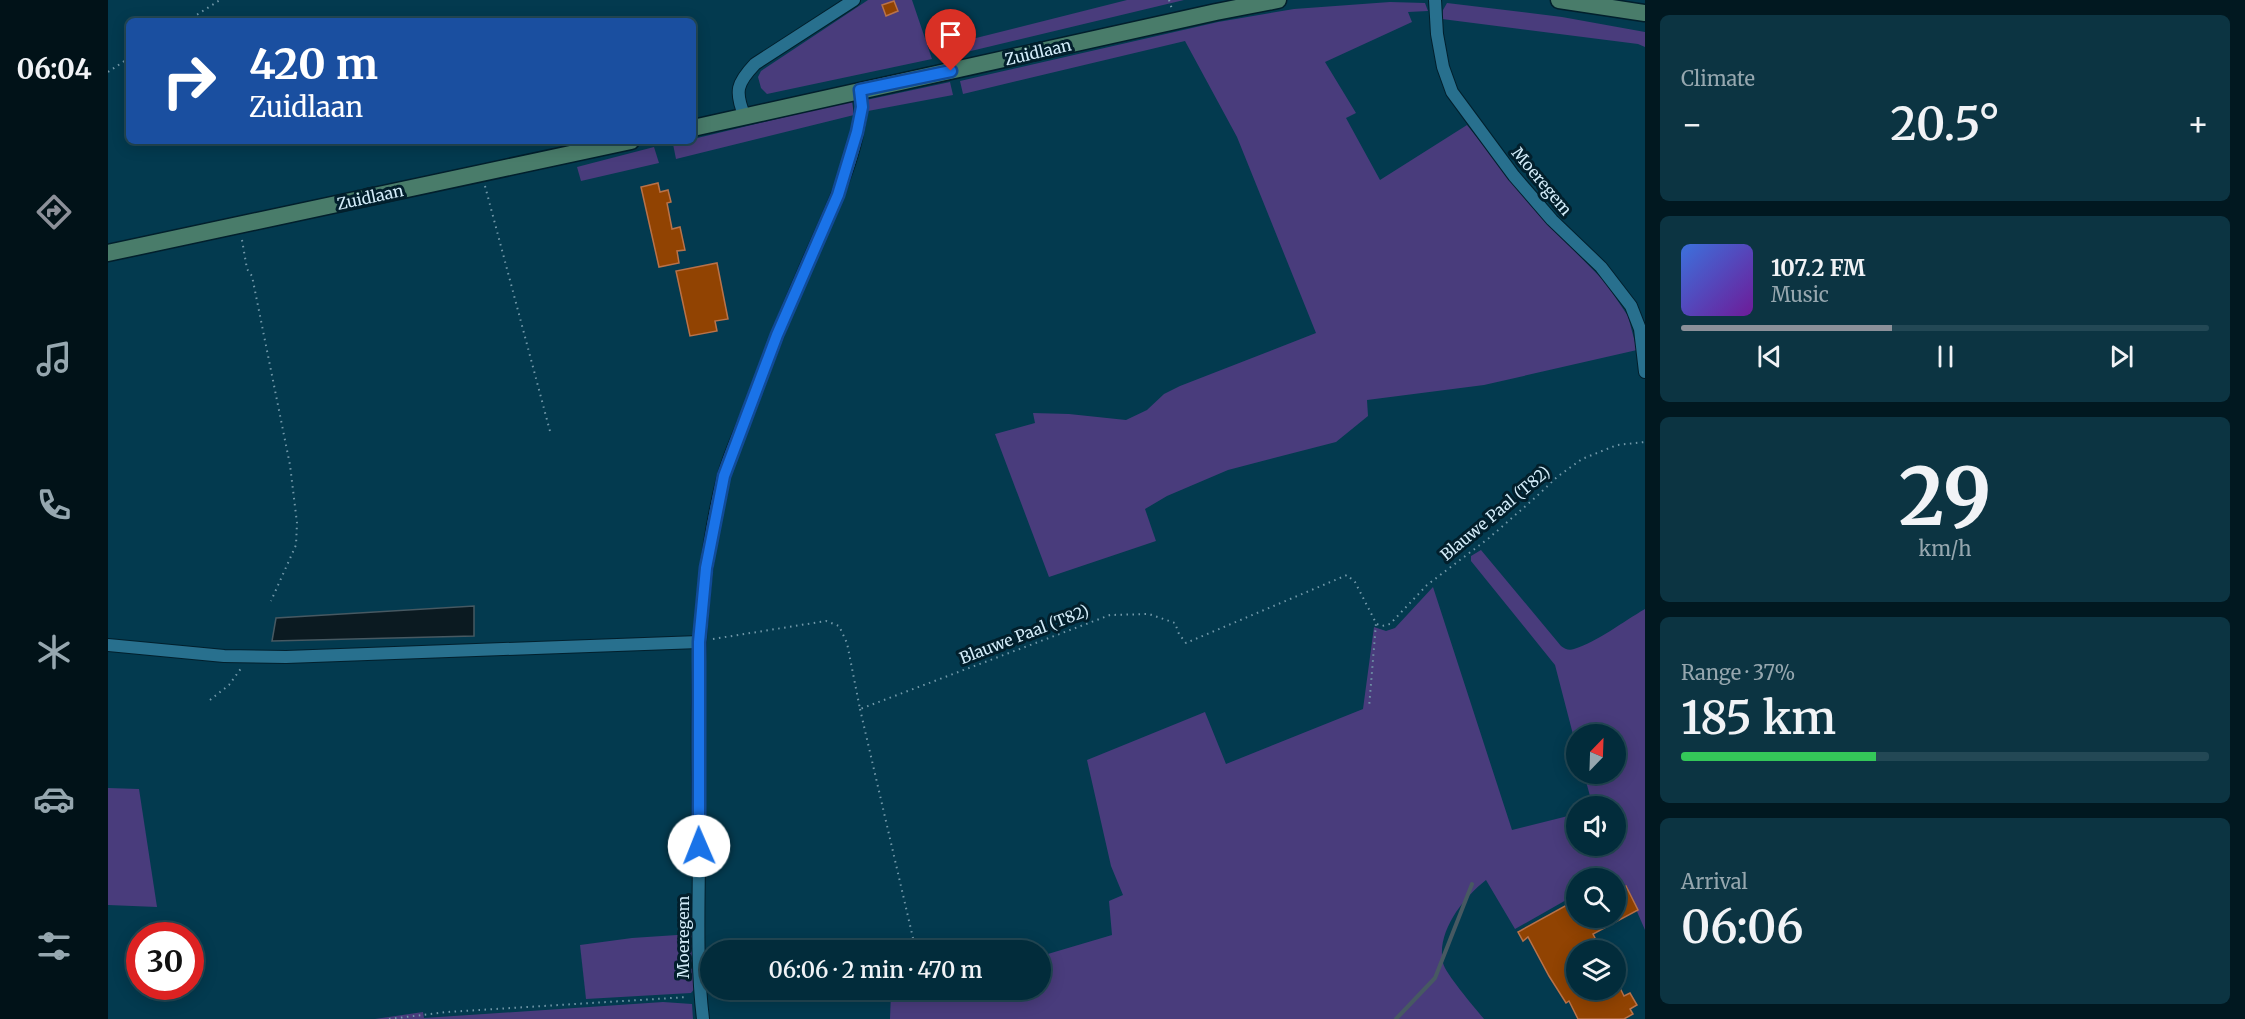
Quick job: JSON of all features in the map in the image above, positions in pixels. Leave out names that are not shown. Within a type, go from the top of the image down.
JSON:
[{"type":"main road","name":"Zuidlaan","points":[[696,127],[1278,0]]},
{"type":"main road","points":[[1559,0],[1645,13]]},
{"type":"main road","name":"Zuidlaan","points":[[108,253],[617,144]]},
{"type":"street","points":[[745,117],[737,90],[749,70],[854,0]]},
{"type":"street","name":"Moeregem","points":[[1435,0],[1437,34],[1443,67],[1452,92],[1514,176],[1552,220],[1601,267],[1631,306],[1640,329],[1645,372]]},
{"type":"street","name":"Moeregem","points":[[700,996],[697,746],[699,642],[706,568],[724,476],[777,335],[838,195],[857,132],[862,107],[860,90]]},
{"type":"street","points":[[108,645],[246,657],[408,654],[699,642]]},
{"type":"street","name":"Moeregem","points":[[701,1000],[703,1019]]},
{"type":"path","points":[[192,18],[220,0]]},
{"type":"path","points":[[108,72],[126,60]]},
{"type":"path","points":[[481,173],[551,435]]},
{"type":"path","points":[[239,225],[247,269],[252,276],[290,465],[297,523],[296,545],[271,601]]},
{"type":"path","name":"Blauwe Paal (T82)","points":[[860,709],[1110,615],[1149,614],[1175,623],[1186,643],[1347,575],[1355,582],[1376,623],[1382,626],[1390,624],[1426,585],[1489,538],[1557,477],[1582,459],[1617,445],[1645,442]]},
{"type":"path","points":[[699,642],[772,628],[826,621],[839,627],[847,643],[913,940]]},
{"type":"path","points":[[1369,708],[1376,623]]},
{"type":"path","points":[[210,700],[230,685],[241,670],[246,657]]},
{"type":"path","points":[[389,1019],[478,1010],[700,996]]},
{"type":"shaded area","points":[[868,0],[912,0],[932,59],[767,94],[761,88],[758,77],[761,71]]},
{"type":"shaded area","points":[[1127,0],[1184,0],[950,56],[948,45]]},
{"type":"shaded area","points":[[1390,2],[1425,3],[1428,11],[1408,12],[1412,22],[1325,62],[1356,113],[1346,118],[1380,180],[1467,125],[1543,219],[1605,282],[1628,316],[1637,350],[1484,385],[1367,400],[1368,416],[1336,442],[1228,470],[1167,496],[1145,509],[1156,541],[1049,577],[995,434],[1035,423],[1033,413],[1126,420],[1147,410],[1164,394],[1180,386],[1316,333],[1237,137],[1185,41],[963,94],[960,81],[1218,22],[1294,9]]},
{"type":"shaded area","points":[[1447,3],[1562,17],[1645,32],[1645,47],[1638,44],[1442,19]]},
{"type":"shaded area","points":[[950,82],[953,95],[868,111],[866,100]]},
{"type":"shaded area","points":[[852,101],[854,115],[676,159],[673,144],[696,144],[696,138]]},
{"type":"shaded area","points":[[654,147],[659,163],[581,181],[577,167]]},
{"type":"shaded area","points":[[1481,550],[1561,646],[1570,650],[1592,641],[1645,609],[1645,930],[1635,907],[1626,912],[1626,868],[1566,868],[1566,900],[1515,929],[1486,880],[1460,906],[1447,928],[1442,951],[1445,968],[1484,1019],[890,1019],[891,1000],[1051,1000],[1051,953],[1112,935],[1109,901],[1123,895],[1111,866],[1087,760],[1205,712],[1226,764],[1363,709],[1374,627],[1386,631],[1395,628],[1433,587],[1512,830],[1566,816],[1566,856],[1626,856],[1626,796],[1590,796],[1587,784],[1626,784],[1626,724],[1570,724],[1555,665],[1471,561],[1471,556]]},
{"type":"shaded area","points":[[474,606],[474,636],[272,641],[276,618]]},
{"type":"shaded area","points":[[108,788],[139,789],[157,907],[108,905]]},
{"type":"shaded area","points":[[692,934],[695,988],[691,993],[586,999],[580,945],[632,938]]},
{"type":"shaded area","points":[[663,1002],[692,1004],[693,1019],[375,1019],[423,1012],[424,1018]]},
{"type":"building","points":[[894,1],[898,11],[886,16],[882,5]]},
{"type":"building","points":[[658,183],[660,192],[668,190],[671,202],[667,203],[672,229],[680,227],[685,250],[677,251],[679,263],[659,267],[641,187]]},
{"type":"building","points":[[717,263],[728,319],[715,321],[717,331],[690,336],[676,271]]},
{"type":"building","points":[[1626,886],[1638,910],[1626,916]]},
{"type":"building","points":[[1566,906],[1566,928],[1604,928],[1593,934],[1595,938],[1592,940],[1566,940],[1566,1000],[1626,1000],[1626,995],[1630,993],[1637,1005],[1630,1009],[1633,1014],[1624,1019],[1578,1019],[1569,1001],[1566,1003],[1549,976],[1528,937],[1523,941],[1518,932]]},
{"type":"waterway","points":[[1396,1019],[1435,978],[1472,884]]},
{"type":"route","points":[[699,846],[697,746],[699,642],[706,568],[724,476],[777,335],[838,195],[857,132],[862,107],[860,90],[951,71]]}]
